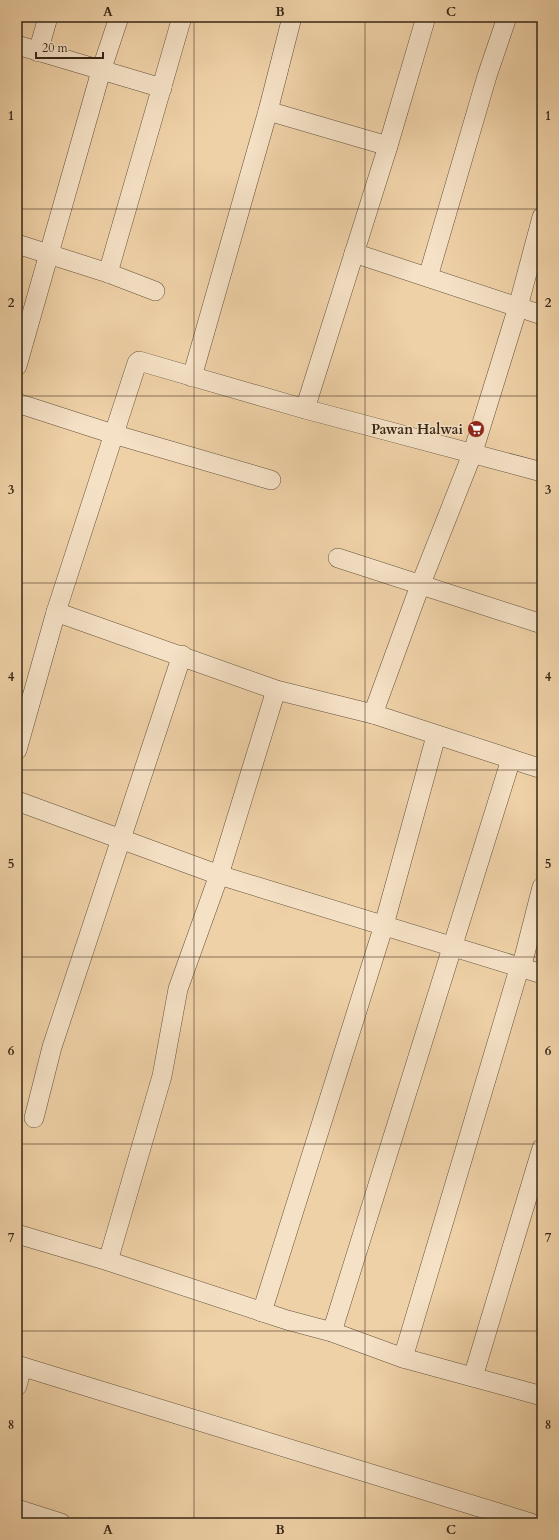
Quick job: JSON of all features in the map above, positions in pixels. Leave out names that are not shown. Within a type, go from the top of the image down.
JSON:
[{"type":"street","points":[[38,52],[48,17]]},
{"type":"street","points":[[17,366],[101,71],[119,17]]},
{"type":"street","points":[[108,273],[182,17]]},
{"type":"street","points":[[192,377],[268,110],[292,17]]},
{"type":"street","points":[[305,409],[388,146],[426,17]]},
{"type":"street","points":[[428,277],[487,76],[507,17]]},
{"type":"street","points":[[17,45],[162,88]]},
{"type":"street","points":[[268,110],[388,146]]},
{"type":"street","points":[[373,714],[473,452],[541,227]]},
{"type":"street","points":[[17,244],[108,273],[155,291]]},
{"type":"street","points":[[354,253],[542,314]]},
{"type":"street","points":[[17,750],[56,612],[113,434],[137,363],[140,361],[305,409],[473,452],[542,472]]},
{"type":"street","points":[[17,403],[113,434],[271,480]]},
{"type":"street","points":[[338,558],[542,624]]},
{"type":"street","points":[[56,612],[182,655],[276,690],[373,714],[436,736],[542,769]]},
{"type":"street","points":[[34,1118],[52,1047],[182,655]]},
{"type":"street","points":[[108,1261],[162,1076],[178,989],[219,875],[276,690]]},
{"type":"street","points":[[262,1312],[384,925],[436,736]]},
{"type":"street","points":[[332,1332],[511,759]]},
{"type":"street","points":[[17,801],[122,838],[219,875],[384,925],[521,969],[542,974]]},
{"type":"street","points":[[402,1358],[519,969],[521,969],[542,887]]},
{"type":"street","points":[[473,1377],[542,1148]]},
{"type":"street","points":[[17,1234],[108,1261],[262,1312],[332,1332],[402,1358],[542,1394]]},
{"type":"street","points":[[17,1386],[20,1366],[531,1523]]},
{"type":"street","points":[[17,1509],[60,1523]]},
{"type":"place","name":"Pawan Halwai","points":[[476,429]]}]
